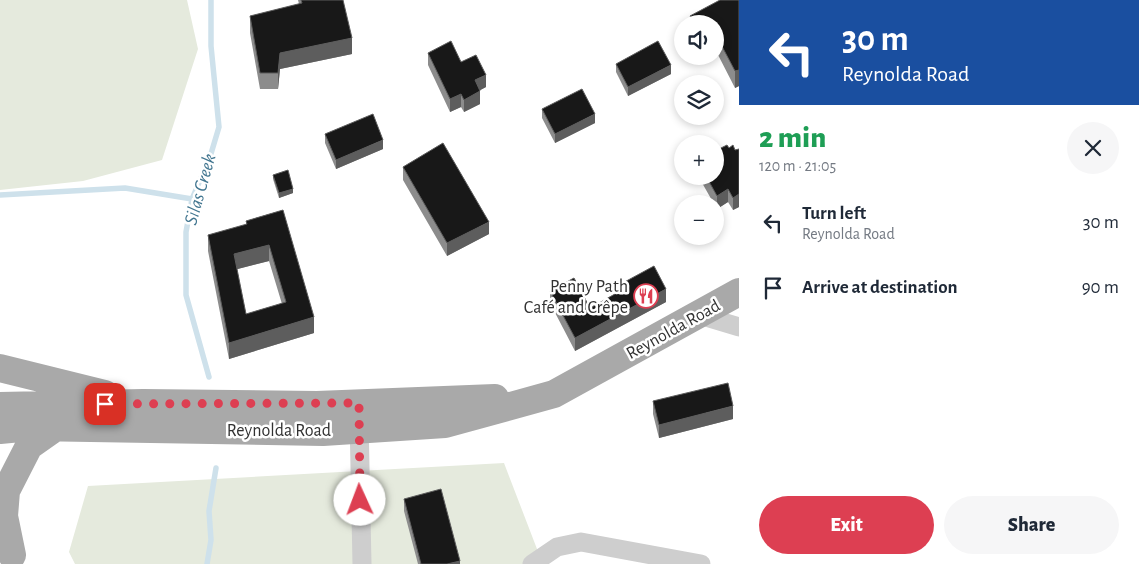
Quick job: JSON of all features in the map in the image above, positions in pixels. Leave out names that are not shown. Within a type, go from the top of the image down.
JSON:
[{"type":"main road","name":"Reynolda Road","points":[[0,406],[143,403],[359,416],[445,424],[554,394],[739,292]]},
{"type":"main road","points":[[0,368],[143,403]]},
{"type":"main road","name":"Reynolda Road","points":[[0,430],[32,426],[323,432],[359,416]]},
{"type":"main road","points":[[10,552],[4,516],[6,492],[29,446],[56,427]]},
{"type":"street","points":[[699,315],[739,327]]},
{"type":"street","points":[[359,416],[362,564]]},
{"type":"street","points":[[532,564],[557,546],[581,542],[701,564]]},
{"type":"shaded area","points":[[0,0],[187,0],[198,49],[162,160],[83,181],[0,190]]},
{"type":"shaded area","points":[[504,463],[537,549],[540,564],[75,564],[69,552],[88,486]]},
{"type":"building","points":[[301,0],[343,0],[352,38],[280,53],[278,73],[260,73],[250,16],[302,3]]},
{"type":"building","points":[[720,0],[739,0],[739,70],[735,71],[724,50],[724,15],[692,15]]},
{"type":"building","points":[[451,41],[461,62],[476,55],[486,75],[475,80],[480,91],[464,100],[461,94],[450,99],[428,53]]},
{"type":"building","points":[[658,41],[671,65],[628,87],[616,64]]},
{"type":"building","points":[[582,89],[595,114],[555,134],[542,109]]},
{"type":"building","points":[[373,114],[383,140],[336,160],[325,134]]},
{"type":"building","points":[[443,143],[489,222],[447,243],[403,167]]},
{"type":"building","points":[[727,145],[729,148],[733,145],[735,150],[739,149],[739,194],[733,198],[728,189],[716,195],[711,185],[724,185],[724,146]]},
{"type":"building","points":[[288,170],[293,189],[279,193],[273,175]]},
{"type":"building","points":[[283,210],[314,317],[229,343],[208,235],[247,224],[246,221]],"holes":[[[269,245],[286,302],[246,314],[234,254]]]},
{"type":"building","points":[[654,266],[666,289],[575,338],[550,291],[574,278],[590,308],[622,290],[619,285]]},
{"type":"building","points":[[728,383],[733,406],[659,425],[653,401]]},
{"type":"building","points":[[441,489],[460,561],[447,564],[421,564],[404,499]]},
{"type":"waterway","name":"Silas Creek","points":[[209,377],[186,295],[186,232],[192,199],[210,157],[219,127],[211,46],[211,0]]},
{"type":"waterway","points":[[0,195],[125,188],[192,199]]},
{"type":"waterway","name":"Silas Creek","points":[[207,564],[211,540],[209,511],[216,468]]},
{"type":"place","name":"Penny Path Café and Crêpe","points":[[646,296]]},
{"type":"route","points":[[105,404],[317,405],[359,403],[360,500]]}]
